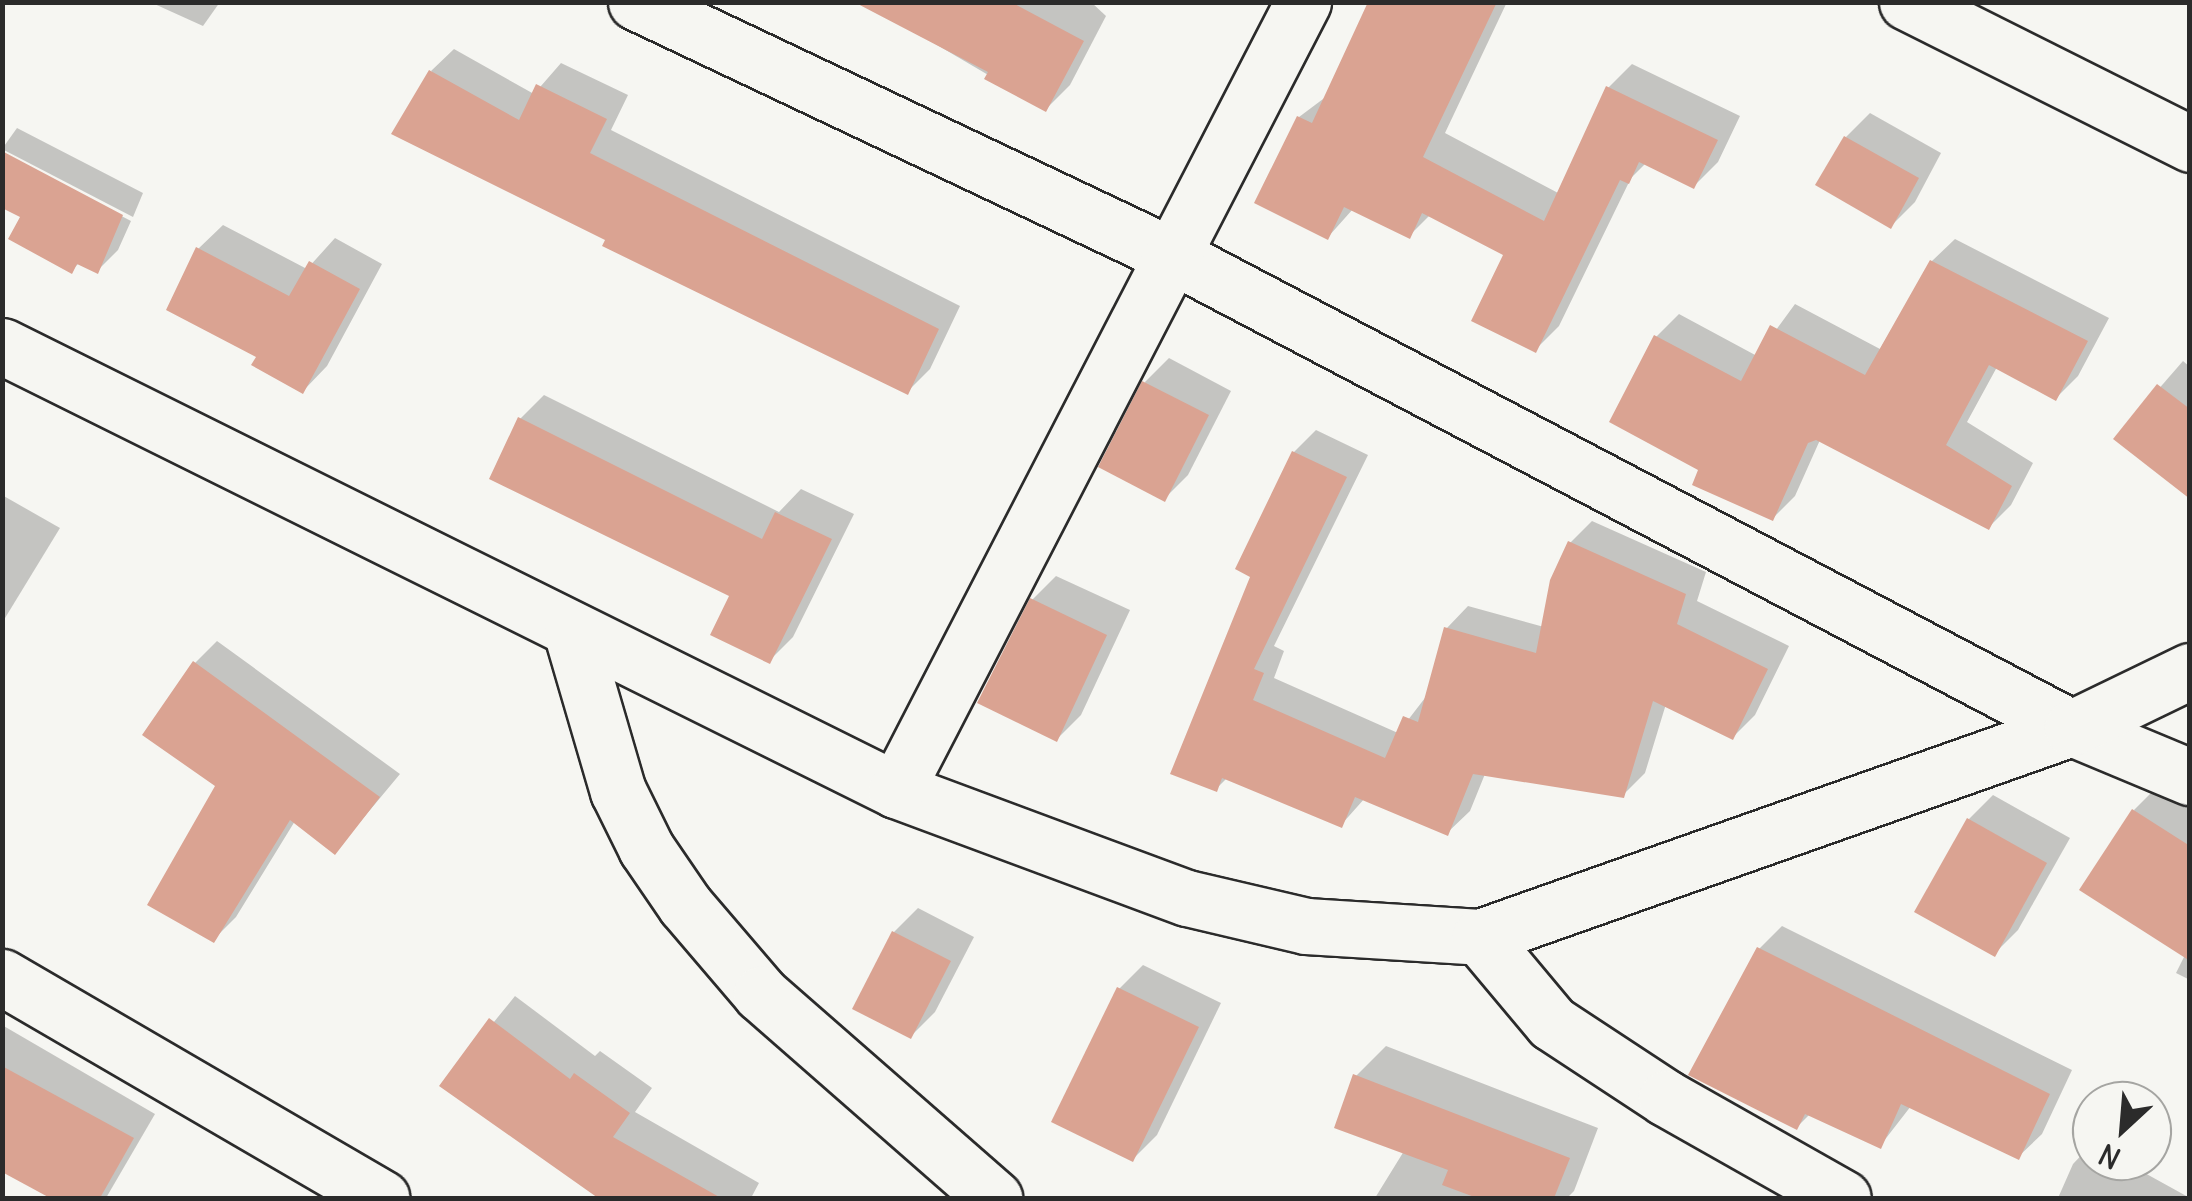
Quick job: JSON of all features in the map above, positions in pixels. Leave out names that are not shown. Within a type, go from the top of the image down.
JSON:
[{"type":"street","points":[[636,2],[1177,258],[2072,728],[2190,777]]},
{"type":"street","points":[[896,790],[1177,258],[1304,2]]},
{"type":"street","points":[[1907,2],[2190,144]]},
{"type":"street","points":[[2,346],[572,634],[896,790],[1186,898],[1306,926],[1480,937],[2072,728],[2190,671]]},
{"type":"street","points":[[572,634],[618,791],[646,848],[685,904],[761,994],[994,1198]]},
{"type":"street","points":[[1480,937],[1552,1022],[1666,1098],[1843,1198]]},
{"type":"street","points":[[2,977],[380,1198]]},
{"type":"building","points":[[854,2],[1011,2],[1084,41],[1046,112],[984,79],[988,72]]},
{"type":"building","points":[[1368,2],[1497,2],[1423,157],[1544,221],[1606,86],[1718,140],[1694,189],[1639,162],[1629,184],[1620,180],[1536,353],[1471,321],[1503,255],[1422,213],[1410,239],[1344,207],[1328,240],[1254,203],[1297,116],[1312,123]]},
{"type":"building","points":[[429,70],[519,120],[536,84],[607,119],[590,153],[939,329],[908,395],[602,246],[605,240],[391,134]]},
{"type":"building","points":[[1844,136],[1919,178],[1891,229],[1815,185]]},
{"type":"building","points":[[2,151],[123,215],[98,274],[77,264],[72,274],[8,239],[20,217],[2,208]]},
{"type":"building","points":[[196,247],[289,296],[309,261],[360,289],[303,394],[251,365],[256,357],[166,310]]},
{"type":"building","points":[[1930,260],[2088,341],[2056,401],[1989,365],[1946,445],[2012,486],[1989,530],[1816,440],[1808,443],[1773,521],[1692,485],[1698,470],[1609,422],[1654,335],[1741,381],[1770,325],[1865,375]]},
{"type":"building","points":[[1142,381],[1209,415],[1165,502],[1098,467]]},
{"type":"building","points":[[2157,384],[2190,409],[2190,499],[2113,439]]},
{"type":"building","points":[[518,417],[762,539],[775,512],[832,539],[770,664],[710,635],[729,596],[489,479]]},
{"type":"building","points":[[1292,451],[1347,477],[1254,669],[1264,673],[1253,700],[1385,758],[1403,716],[1418,722],[1444,627],[1536,653],[1550,580],[1568,541],[1686,594],[1677,624],[1768,669],[1733,740],[1653,701],[1624,798],[1473,774],[1448,836],[1355,797],[1342,828],[1222,778],[1217,792],[1170,774],[1250,577],[1235,569]]},
{"type":"building","points":[[1030,598],[1107,635],[1057,742],[977,703]]},
{"type":"building","points":[[193,661],[380,797],[335,855],[290,820],[214,943],[147,905],[215,786],[142,735]]},
{"type":"building","points":[[2132,809],[2190,846],[2190,961],[2079,890]]},
{"type":"building","points":[[1967,818],[2047,863],[1995,957],[1914,912]]},
{"type":"building","points":[[892,931],[951,961],[911,1039],[852,1009]]},
{"type":"building","points":[[1757,947],[2050,1094],[2019,1160],[1901,1104],[1881,1149],[1805,1114],[1797,1130],[1688,1075]]},
{"type":"building","points":[[1117,987],[1199,1027],[1133,1162],[1051,1122]]},
{"type":"building","points":[[489,1018],[570,1079],[574,1073],[630,1113],[613,1137],[721,1198],[598,1198],[439,1086]]},
{"type":"building","points":[[2,1066],[134,1138],[100,1198],[50,1198],[2,1172]]},
{"type":"building","points":[[1353,1074],[1570,1158],[1554,1198],[1477,1198],[1442,1185],[1448,1170],[1334,1128]]}]
